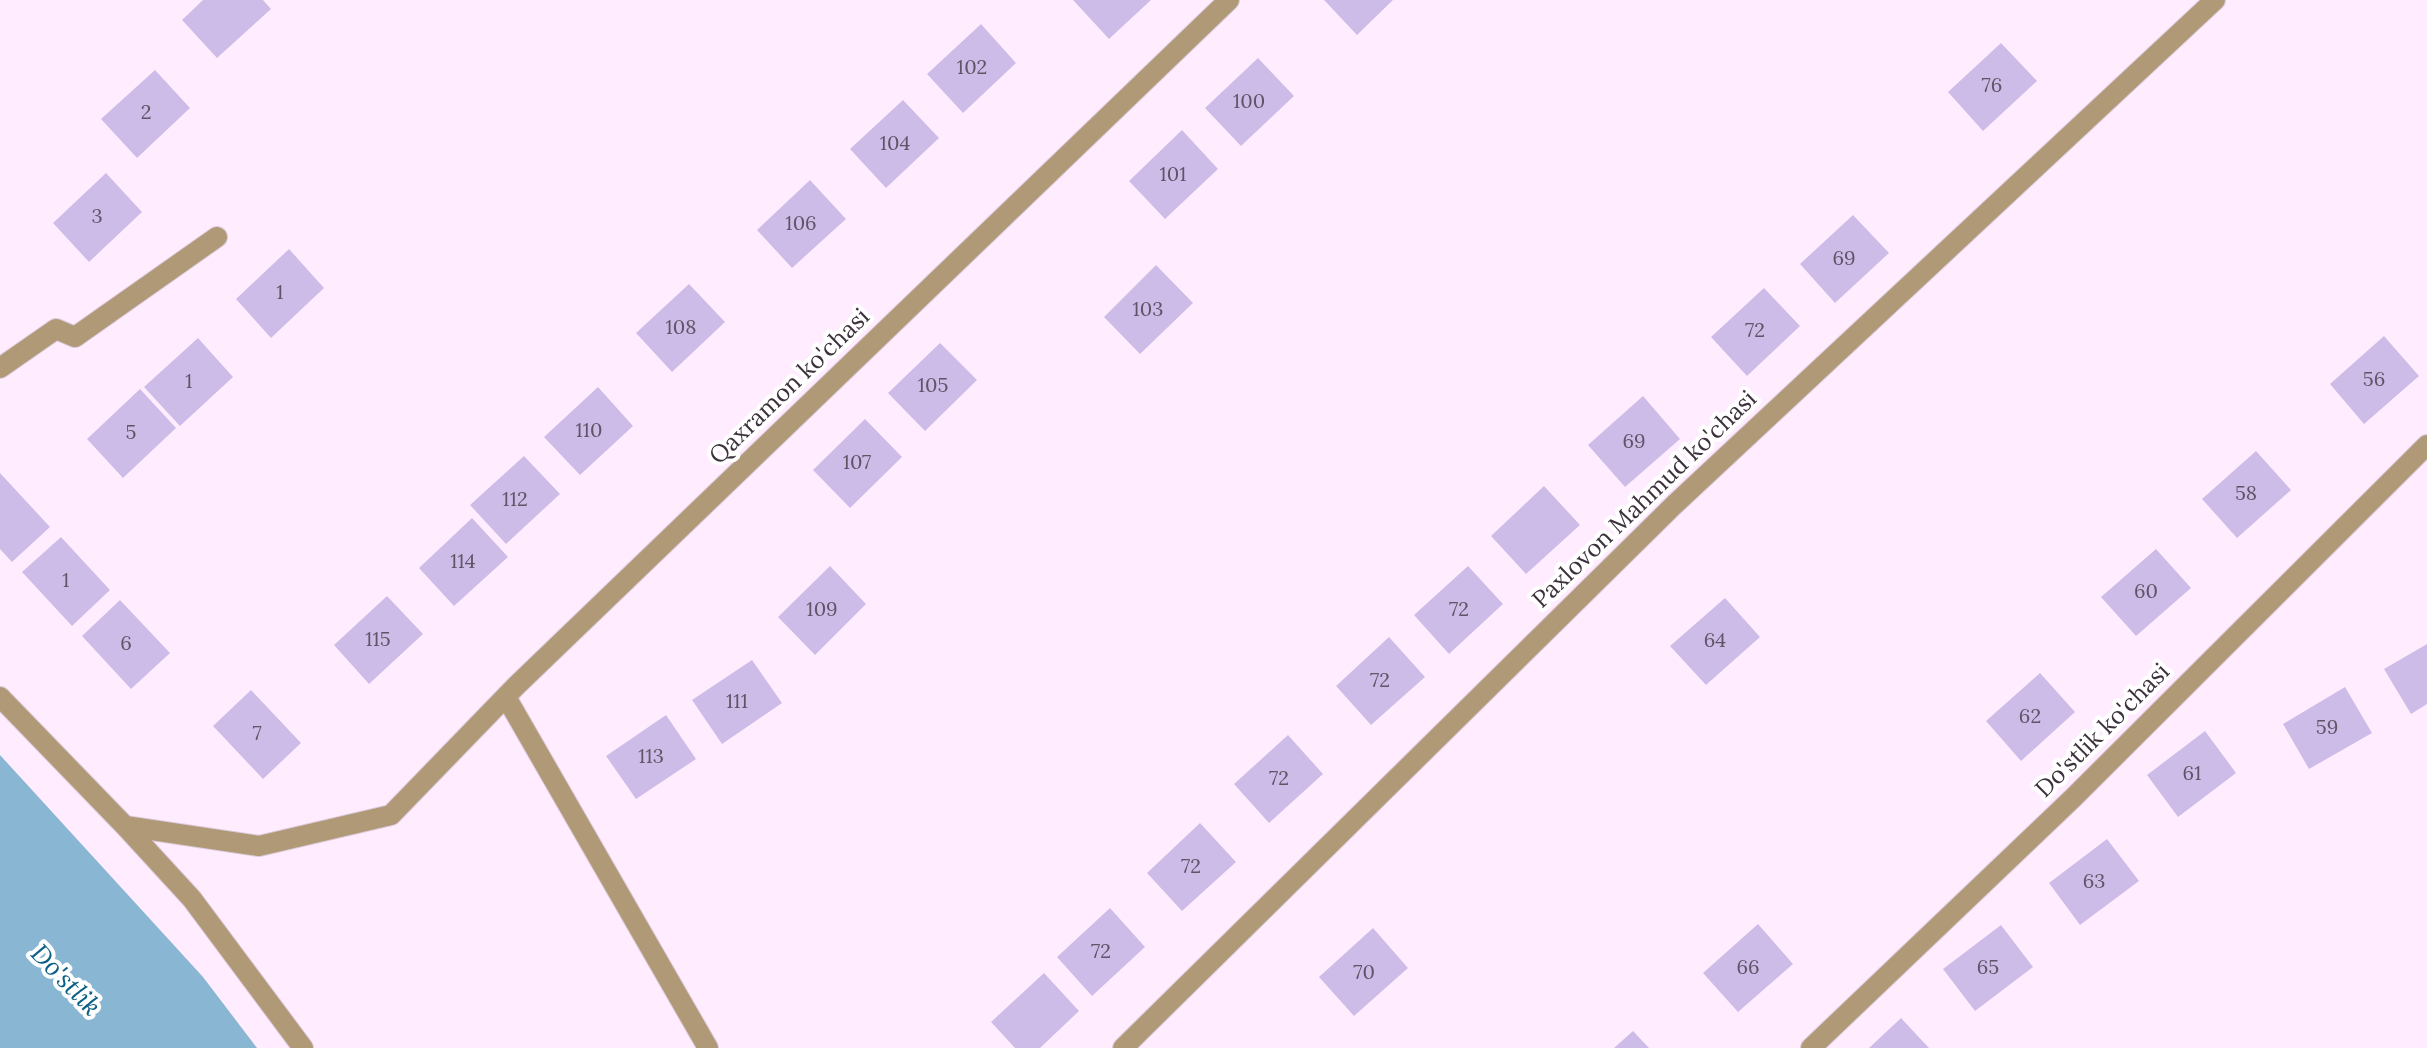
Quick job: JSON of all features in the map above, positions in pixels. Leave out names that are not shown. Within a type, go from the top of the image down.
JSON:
[{"type":"street","name":"Qaxramon ko'chasi","points":[[125,826],[259,846],[391,815],[506,697],[1229,0]]},
{"type":"street","name":"Paxlovon Mahmud ko'chasi","points":[[1123,1048],[1674,505],[2215,0]]},
{"type":"street","points":[[0,368],[56,329],[75,337],[217,237]]},
{"type":"street","name":"Do'stlik ko'chasi","points":[[1811,1048],[2073,798],[2427,445]]},
{"type":"street","points":[[0,697],[192,899],[303,1048]]},
{"type":"street","points":[[506,697],[708,1048]]},
{"type":"water","name":"Do'stlik","points":[[0,755],[203,977],[257,1048],[0,1048]]},
{"type":"building","points":[[203,0],[263,0],[271,9],[217,58],[182,20]]},
{"type":"building","points":[[1073,0],[1151,0],[1109,39]]},
{"type":"building","points":[[1324,0],[1393,0],[1357,35]]},
{"type":"building","points":[[981,24],[1016,63],[963,113],[927,74]]},
{"type":"building","points":[[2001,43],[2037,81],[1983,131],[1948,92]]},
{"type":"building","points":[[1258,58],[1294,96],[1241,146],[1205,108]]},
{"type":"building","points":[[155,70],[190,108],[137,158],[101,119]]},
{"type":"building","points":[[903,100],[939,138],[886,188],[850,149]]},
{"type":"building","points":[[1182,130],[1218,169],[1165,219],[1129,181]]},
{"type":"building","points":[[106,173],[142,212],[89,262],[53,223]]},
{"type":"building","points":[[810,180],[846,219],[792,268],[757,230]]},
{"type":"building","points":[[1853,215],[1889,253],[1835,303],[1800,264]]},
{"type":"building","points":[[289,249],[324,288],[271,338],[236,299]]},
{"type":"building","points":[[1156,265],[1193,303],[1140,354],[1104,317]]},
{"type":"building","points":[[689,284],[725,322],[672,372],[636,333]]},
{"type":"building","points":[[1764,288],[1800,326],[1747,376],[1711,337]]},
{"type":"building","points":[[2384,336],[2419,376],[2364,424],[2330,384]]},
{"type":"building","points":[[198,338],[233,377],[180,426],[144,387]]},
{"type":"building","points":[[940,343],[977,380],[925,431],[888,393]]},
{"type":"building","points":[[598,387],[633,426],[580,475],[544,437]]},
{"type":"building","points":[[140,389],[176,428],[123,478],[87,439]]},
{"type":"building","points":[[1643,396],[1680,439],[1625,487],[1588,445]]},
{"type":"building","points":[[865,419],[902,457],[850,508],[813,470]]},
{"type":"building","points":[[2256,451],[2291,490],[2237,538],[2202,499]]},
{"type":"building","points":[[524,456],[560,494],[506,544],[470,505]]},
{"type":"building","points":[[0,473],[50,527],[12,562],[0,549]]},
{"type":"building","points":[[1544,486],[1580,525],[1526,574],[1491,536]]},
{"type":"building","points":[[472,518],[508,557],[454,606],[419,568]]},
{"type":"building","points":[[61,537],[110,590],[72,626],[22,572]]},
{"type":"building","points":[[2156,549],[2191,588],[2136,636],[2101,597]]},
{"type":"building","points":[[830,566],[866,604],[815,655],[778,617]]},
{"type":"building","points":[[1468,566],[1503,604],[1449,654],[1414,615]]},
{"type":"building","points":[[387,596],[423,634],[369,684],[334,645]]},
{"type":"building","points":[[1725,598],[1760,637],[1706,685],[1670,646]]},
{"type":"building","points":[[120,600],[170,653],[131,689],[82,636]]},
{"type":"building","points":[[1389,637],[1425,677],[1371,725],[1336,686]]},
{"type":"building","points":[[2427,644],[2427,704],[2411,714],[2384,669]]},
{"type":"building","points":[[752,660],[782,703],[722,744],[692,700]]},
{"type":"building","points":[[2040,673],[2075,712],[2021,761],[1986,721]]},
{"type":"building","points":[[2345,687],[2372,733],[2309,769],[2283,724]]},
{"type":"building","points":[[251,690],[301,743],[263,779],[213,726]]},
{"type":"building","points":[[666,715],[696,759],[636,799],[606,756]]},
{"type":"building","points":[[2205,731],[2236,773],[2178,817],[2147,775]]},
{"type":"building","points":[[1288,735],[1323,774],[1269,823],[1234,784]]},
{"type":"building","points":[[1200,823],[1236,862],[1182,911],[1147,873]]},
{"type":"building","points":[[2107,839],[2139,881],[2080,925],[2049,883]]},
{"type":"building","points":[[1110,908],[1145,947],[1092,996],[1057,957]]},
{"type":"building","points":[[1758,924],[1793,964],[1738,1012],[1703,973]]},
{"type":"building","points":[[2001,925],[2033,967],[1975,1011],[1943,969]]},
{"type":"building","points":[[1373,928],[1408,968],[1354,1016],[1319,977]]},
{"type":"building","points":[[1044,973],[1079,1011],[1040,1048],[1015,1048],[991,1022]]},
{"type":"building","points":[[1901,1018],[1929,1048],[1869,1048]]},
{"type":"building","points":[[1633,1031],[1649,1048],[1614,1048]]}]
